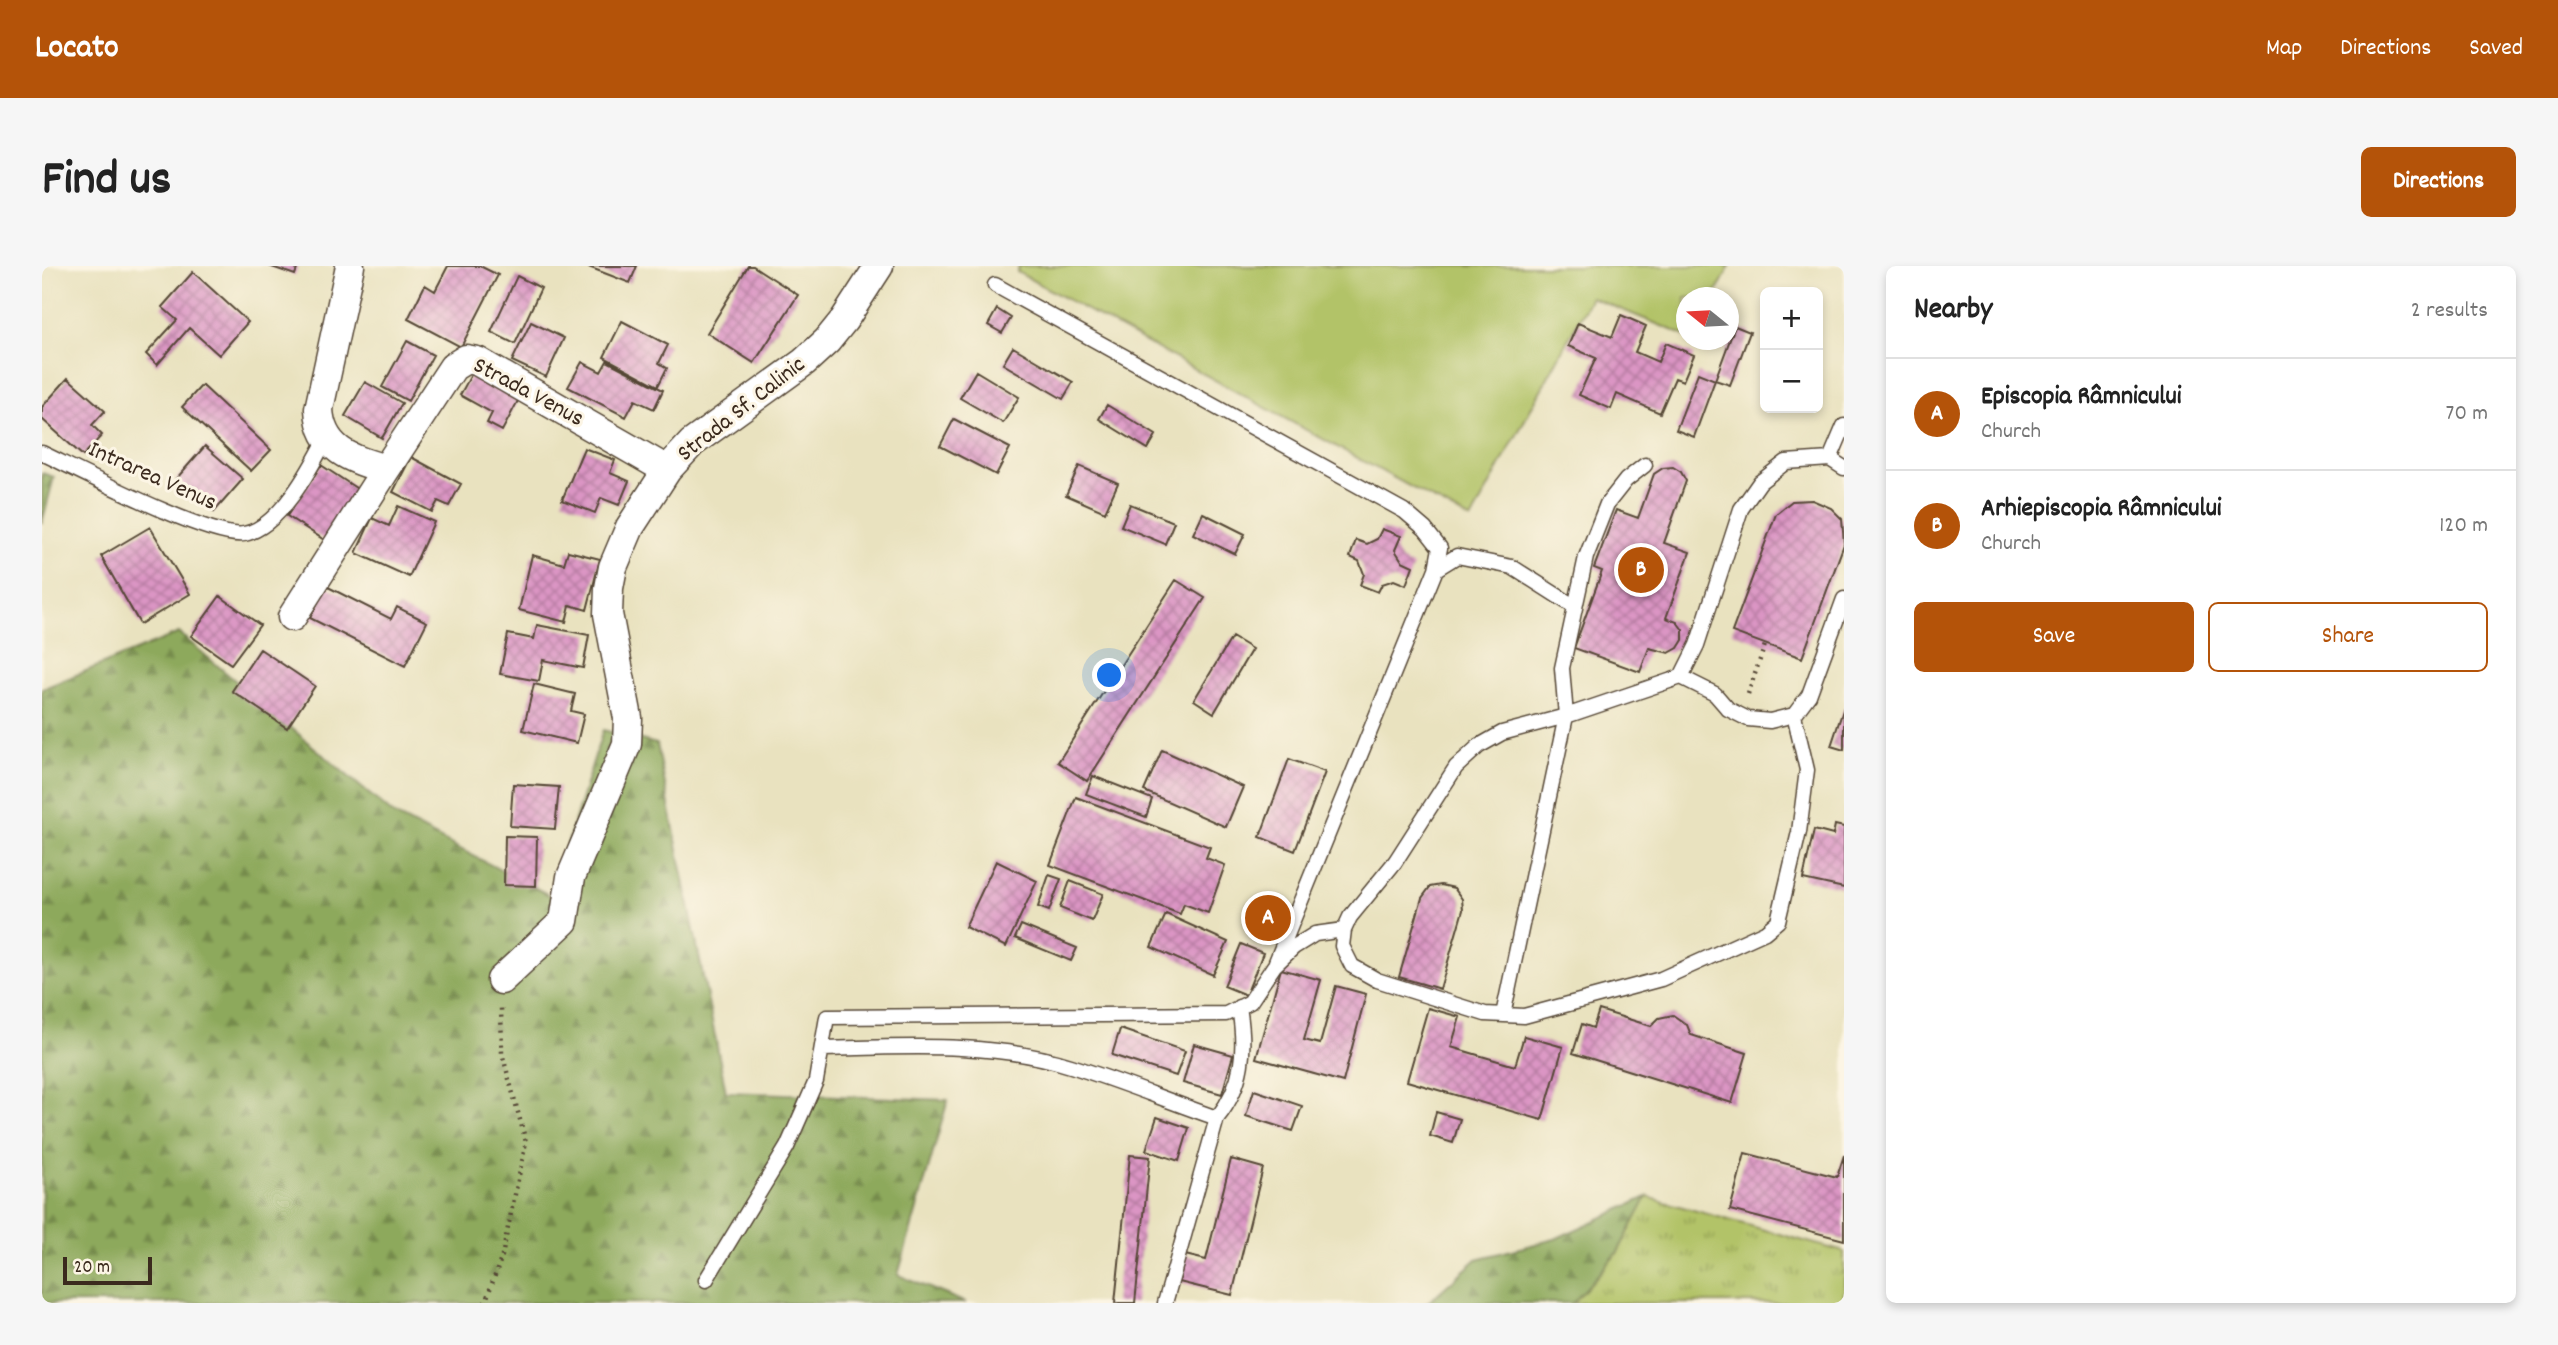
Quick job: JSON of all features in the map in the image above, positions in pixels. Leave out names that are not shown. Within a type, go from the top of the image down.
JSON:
[{"type":"street","points":[[292,617],[386,469],[361,462],[343,453],[326,439],[320,425],[319,409],[350,266]]},
{"type":"street","name":"Strada Sf. Calinic","points":[[501,980],[564,921],[571,877],[627,744],[628,718],[608,614],[609,588],[620,547],[630,527],[667,470],[692,443],[804,362],[819,348],[844,320],[879,266]]},
{"type":"street","name":"Strada Venus","points":[[386,469],[453,367],[466,359],[477,361],[667,470]]},
{"type":"lane","points":[[706,1280],[787,1147],[816,1081],[827,1017],[1226,1014],[1250,1002],[1274,966],[1436,569],[1440,548],[1425,529],[1404,510],[995,285]]},
{"type":"lane","points":[[1830,458],[1844,426]]},
{"type":"lane","name":"Intrarea Venus","points":[[42,453],[184,519],[220,531],[244,534],[267,522],[286,503],[326,439]]},
{"type":"lane","points":[[1794,715],[1807,770],[1800,832],[1778,921],[1765,932],[1661,979],[1524,1016],[1485,1014],[1377,979],[1352,965],[1342,946],[1344,930],[1350,917],[1395,862],[1456,767],[1479,746],[1502,733],[1566,716],[1681,677],[1697,645],[1741,509],[1760,482],[1786,462],[1830,458],[1844,468]]},
{"type":"lane","points":[[1503,1015],[1566,716],[1562,668],[1586,557],[1607,504],[1626,480],[1645,466]]},
{"type":"lane","points":[[1436,569],[1457,556],[1512,567],[1575,607]]},
{"type":"lane","points":[[1681,677],[1715,694],[1728,709],[1748,719],[1770,722],[1794,715],[1809,695],[1844,599]]},
{"type":"lane","points":[[1274,966],[1294,947],[1315,933],[1344,930]]},
{"type":"lane","points":[[1165,1303],[1217,1118],[1230,1101],[1240,1067],[1245,1039],[1239,1007]]},
{"type":"lane","points":[[822,1049],[902,1047],[1000,1051],[1070,1065],[1217,1118]]},
{"type":"path","points":[[1740,715],[1765,645]]},
{"type":"path","points":[[485,1303],[502,1256],[526,1142],[502,1053],[501,980]]},
{"type":"green space","points":[[1019,266],[1730,266],[1719,287],[1676,287],[1676,332],[1591,297],[1471,520],[1017,272]]},
{"type":"green space","points":[[42,473],[54,477],[42,523]]},
{"type":"green space","points":[[179,633],[394,815],[551,896],[603,730],[657,744],[726,1092],[948,1100],[898,1275],[966,1303],[42,1303],[42,689]]},
{"type":"green space","points":[[1647,1197],[1844,1252],[1844,1303],[1573,1303],[1618,1252]]},
{"type":"green space","points":[[1647,1197],[1618,1252],[1573,1303],[1427,1303],[1477,1259],[1555,1239]]},
{"type":"building","points":[[269,266],[298,266],[295,275]]},
{"type":"building","points":[[448,266],[480,266],[498,275],[461,347],[408,319],[425,285],[435,291]]},
{"type":"building","points":[[586,266],[637,266],[630,283]]},
{"type":"building","points":[[748,266],[753,266],[798,295],[754,363],[707,333]]},
{"type":"building","points":[[193,272],[248,322],[219,355],[189,328],[157,365],[146,354],[177,320],[162,307]]},
{"type":"building","points":[[517,276],[541,288],[515,344],[491,332]]},
{"type":"building","points":[[997,309],[1011,318],[1002,333],[988,325]]},
{"type":"building","points":[[1621,315],[1646,326],[1635,352],[1658,362],[1666,343],[1676,347],[1676,350],[1694,355],[1683,381],[1675,378],[1660,413],[1617,394],[1611,409],[1579,395],[1596,358],[1568,346],[1578,323],[1612,337]]},
{"type":"building","points":[[622,321],[668,345],[659,363],[667,368],[658,386],[604,357]]},
{"type":"building","points":[[531,322],[564,338],[546,377],[512,361]]},
{"type":"building","points":[[1739,328],[1750,332],[1730,385],[1715,380],[1726,350],[1739,350]]},
{"type":"building","points":[[407,341],[433,355],[408,401],[382,387]]},
{"type":"building","points":[[1013,347],[1073,382],[1063,399],[1003,364]]},
{"type":"building","points":[[607,361],[663,390],[654,409],[635,400],[626,417],[568,387],[582,362],[601,372]]},
{"type":"building","points":[[473,371],[520,397],[502,431],[487,423],[492,413],[460,395]]},
{"type":"building","points":[[976,371],[1019,397],[1003,423],[960,398]]},
{"type":"building","points":[[1698,373],[1715,380],[1694,437],[1676,430]]},
{"type":"building","points":[[68,378],[105,411],[92,425],[102,435],[83,456],[42,419],[42,407]]},
{"type":"building","points":[[365,382],[402,403],[382,438],[345,416]]},
{"type":"building","points":[[202,385],[271,450],[251,471],[182,407]]},
{"type":"building","points":[[1107,405],[1156,435],[1148,449],[1099,419]]},
{"type":"building","points":[[954,419],[1010,448],[996,475],[940,446]]},
{"type":"building","points":[[205,446],[243,479],[214,512],[176,479]]},
{"type":"building","points":[[584,448],[615,460],[610,473],[629,481],[619,505],[601,498],[595,513],[562,500]]},
{"type":"building","points":[[411,457],[461,484],[449,506],[438,501],[432,512],[393,492]]},
{"type":"building","points":[[321,465],[359,490],[326,541],[287,516]]},
{"type":"building","points":[[1079,466],[1118,483],[1105,512],[1066,495]]},
{"type":"building","points":[[1673,467],[1681,472],[1686,481],[1664,543],[1690,552],[1666,618],[1677,622],[1683,630],[1683,640],[1678,648],[1669,653],[1649,648],[1640,672],[1574,648],[1602,571],[1594,568],[1616,510],[1638,518],[1654,474],[1663,468]]},
{"type":"building","points":[[1812,500],[1831,508],[1842,519],[1844,544],[1802,658],[1732,632],[1776,514],[1792,501]]},
{"type":"building","points":[[1130,504],[1174,522],[1165,544],[1121,526]]},
{"type":"building","points":[[398,506],[434,522],[409,577],[356,553],[372,518],[389,526]]},
{"type":"building","points":[[1203,513],[1245,534],[1235,554],[1193,534]]},
{"type":"building","points":[[150,527],[190,594],[140,624],[101,556]]},
{"type":"building","points":[[1382,529],[1401,536],[1395,550],[1402,561],[1413,566],[1406,585],[1394,580],[1382,584],[1378,592],[1360,585],[1364,574],[1359,561],[1350,557],[1356,540],[1367,544],[1377,539]]},
{"type":"building","points":[[568,551],[600,559],[587,610],[570,605],[566,622],[519,610],[532,555],[564,564]]},
{"type":"building","points":[[1176,580],[1205,598],[1087,781],[1058,762]]},
{"type":"building","points":[[326,586],[391,619],[397,607],[427,622],[405,666],[310,618]]},
{"type":"building","points":[[220,596],[260,625],[231,664],[191,636]]},
{"type":"building","points":[[537,625],[589,635],[583,668],[543,660],[539,681],[500,674],[508,634],[534,639]]},
{"type":"building","points":[[1232,637],[1252,649],[1214,713],[1194,700]]},
{"type":"building","points":[[260,649],[315,686],[287,728],[232,691]]},
{"type":"building","points":[[534,684],[575,694],[571,711],[584,714],[577,743],[523,730]]},
{"type":"building","points":[[1844,707],[1844,750],[1831,746]]},
{"type":"building","points":[[1162,750],[1243,787],[1226,827],[1144,791]]},
{"type":"building","points":[[1289,759],[1325,772],[1295,851],[1260,837]]},
{"type":"building","points":[[1093,776],[1152,799],[1146,817],[1086,794]]},
{"type":"building","points":[[513,784],[559,787],[555,829],[510,826]]},
{"type":"building","points":[[1076,797],[1210,847],[1206,858],[1225,865],[1208,913],[1184,904],[1180,914],[1050,865]]},
{"type":"building","points":[[1835,825],[1844,827],[1844,888],[1803,879],[1814,830],[1833,835]]},
{"type":"building","points":[[505,836],[537,837],[536,886],[504,885]]},
{"type":"building","points":[[996,861],[1037,881],[1006,947],[965,927]]},
{"type":"building","points":[[1049,875],[1061,879],[1049,911],[1038,907]]},
{"type":"building","points":[[1070,881],[1103,894],[1092,921],[1060,908]]},
{"type":"building","points":[[1441,885],[1454,888],[1462,899],[1463,910],[1440,989],[1399,977],[1422,898],[1430,887]]},
{"type":"building","points":[[1166,914],[1228,942],[1213,975],[1151,947]]},
{"type":"building","points":[[1021,925],[1077,948],[1071,961],[1015,938]]},
{"type":"building","points":[[1241,944],[1263,953],[1246,995],[1224,986]]},
{"type":"building","points":[[1281,969],[1321,980],[1304,1040],[1320,1044],[1336,986],[1366,994],[1343,1082],[1256,1058]]},
{"type":"building","points":[[1428,1008],[1460,1017],[1451,1047],[1515,1066],[1524,1036],[1563,1047],[1542,1120],[1407,1081]]},
{"type":"building","points":[[1599,1010],[1651,1026],[1659,1018],[1673,1015],[1687,1025],[1691,1035],[1747,1053],[1732,1103],[1573,1053],[1582,1024],[1593,1028]]},
{"type":"building","points":[[1120,1029],[1185,1051],[1176,1076],[1112,1055]]},
{"type":"building","points":[[1194,1044],[1233,1055],[1222,1094],[1183,1083]]},
{"type":"building","points":[[1254,1090],[1302,1106],[1293,1131],[1246,1116]]},
{"type":"building","points":[[1436,1112],[1460,1119],[1453,1143],[1430,1136]]},
{"type":"building","points":[[1157,1117],[1189,1128],[1179,1161],[1146,1150]]},
{"type":"building","points":[[1745,1153],[1837,1177],[1844,1155],[1844,1240],[1730,1210]]},
{"type":"building","points":[[1130,1155],[1150,1157],[1135,1303],[1115,1303]]},
{"type":"building","points":[[1231,1159],[1263,1168],[1232,1295],[1179,1282],[1185,1255],[1206,1260]]},
{"type":"place","name":"Arhiepiscopia Râmnicului","points":[[1641,570]]},
{"type":"place","name":"Episcopia Râmnicului","points":[[1268,918]]}]
